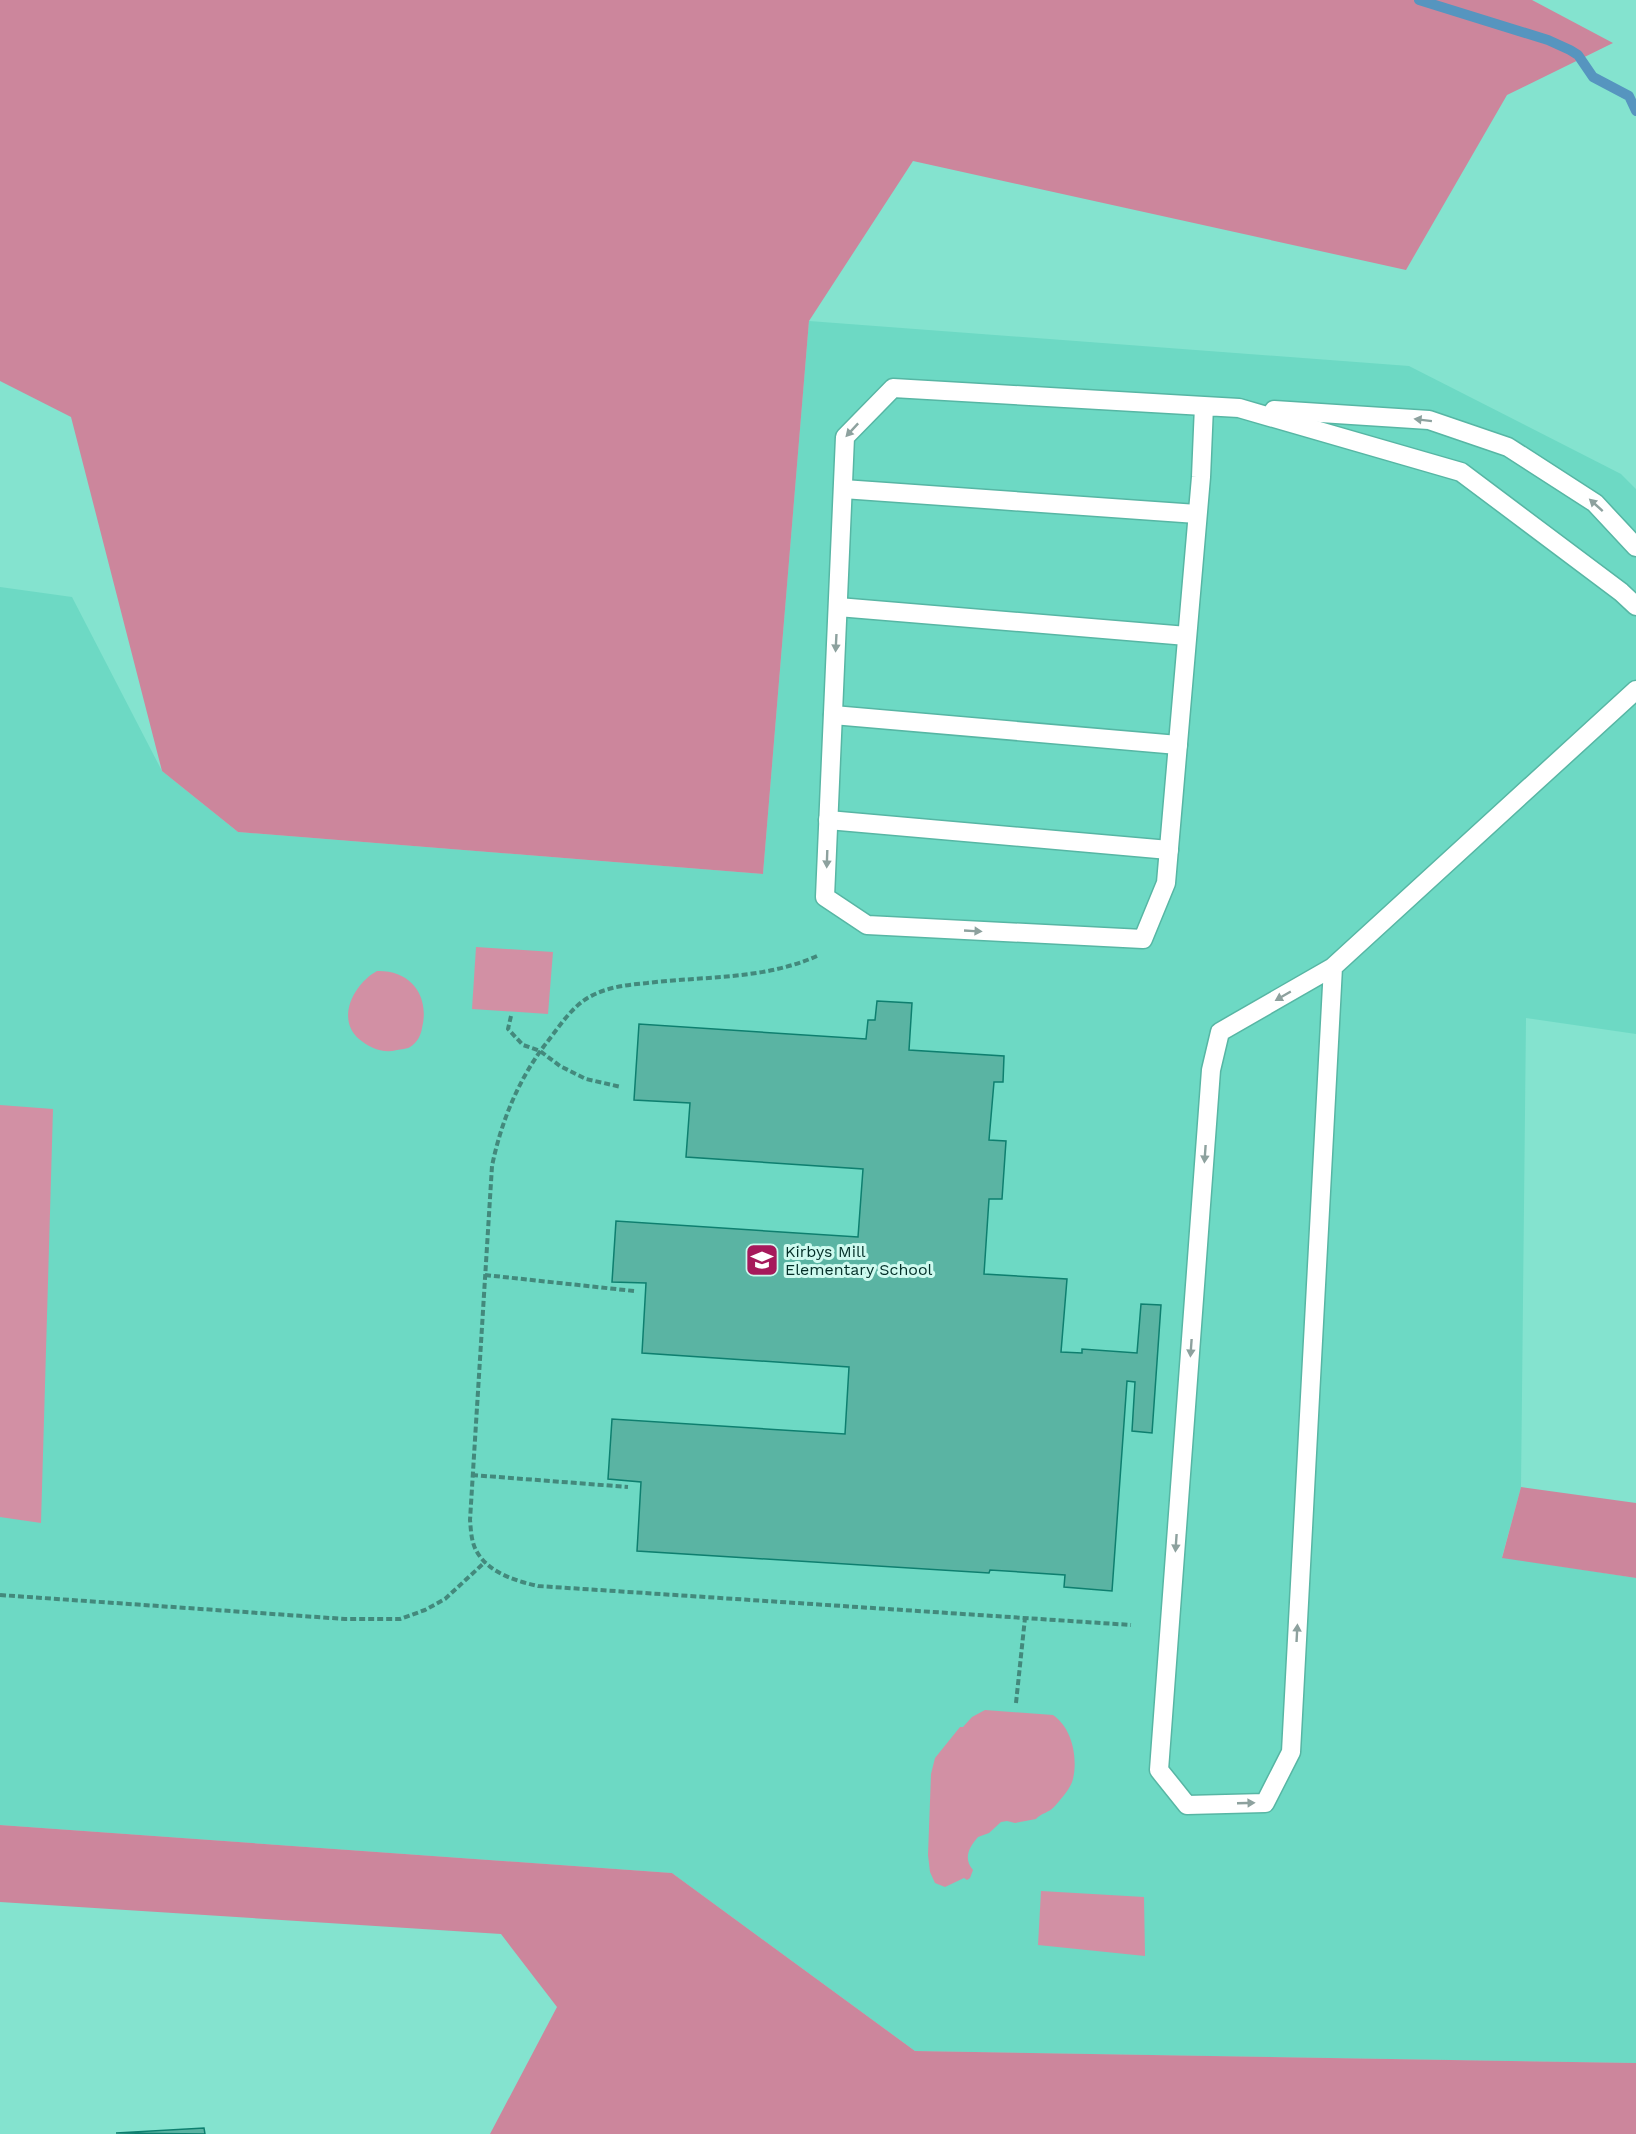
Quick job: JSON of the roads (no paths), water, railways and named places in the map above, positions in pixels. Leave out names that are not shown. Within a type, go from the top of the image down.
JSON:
[{"type":"lane","points":[[1204,406],[1167,883],[1143,939],[867,926],[825,897],[845,437],[893,388],[1239,408],[1429,420],[1508,447],[1595,502],[1636,547]]},
{"type":"lane","points":[[1239,408],[1461,472],[1612,585],[1636,606]]},
{"type":"lane","points":[[843,489],[1197,514]]},
{"type":"lane","points":[[838,608],[1187,636]]},
{"type":"lane","points":[[1334,967],[1291,1752],[1265,1803],[1187,1805],[1159,1770],[1211,1070],[1220,1032],[1334,967],[1636,690]]},
{"type":"lane","points":[[833,715],[1178,745]]},
{"type":"lane","points":[[828,820],[1169,850]]},
{"type":"waterway","points":[[1419,0],[1548,40],[1570,50],[1578,55],[1593,77],[1629,96],[1636,111]]},
{"type":"place","name":"Kirbys Mill Elementary School","points":[[762,1260]]}]
